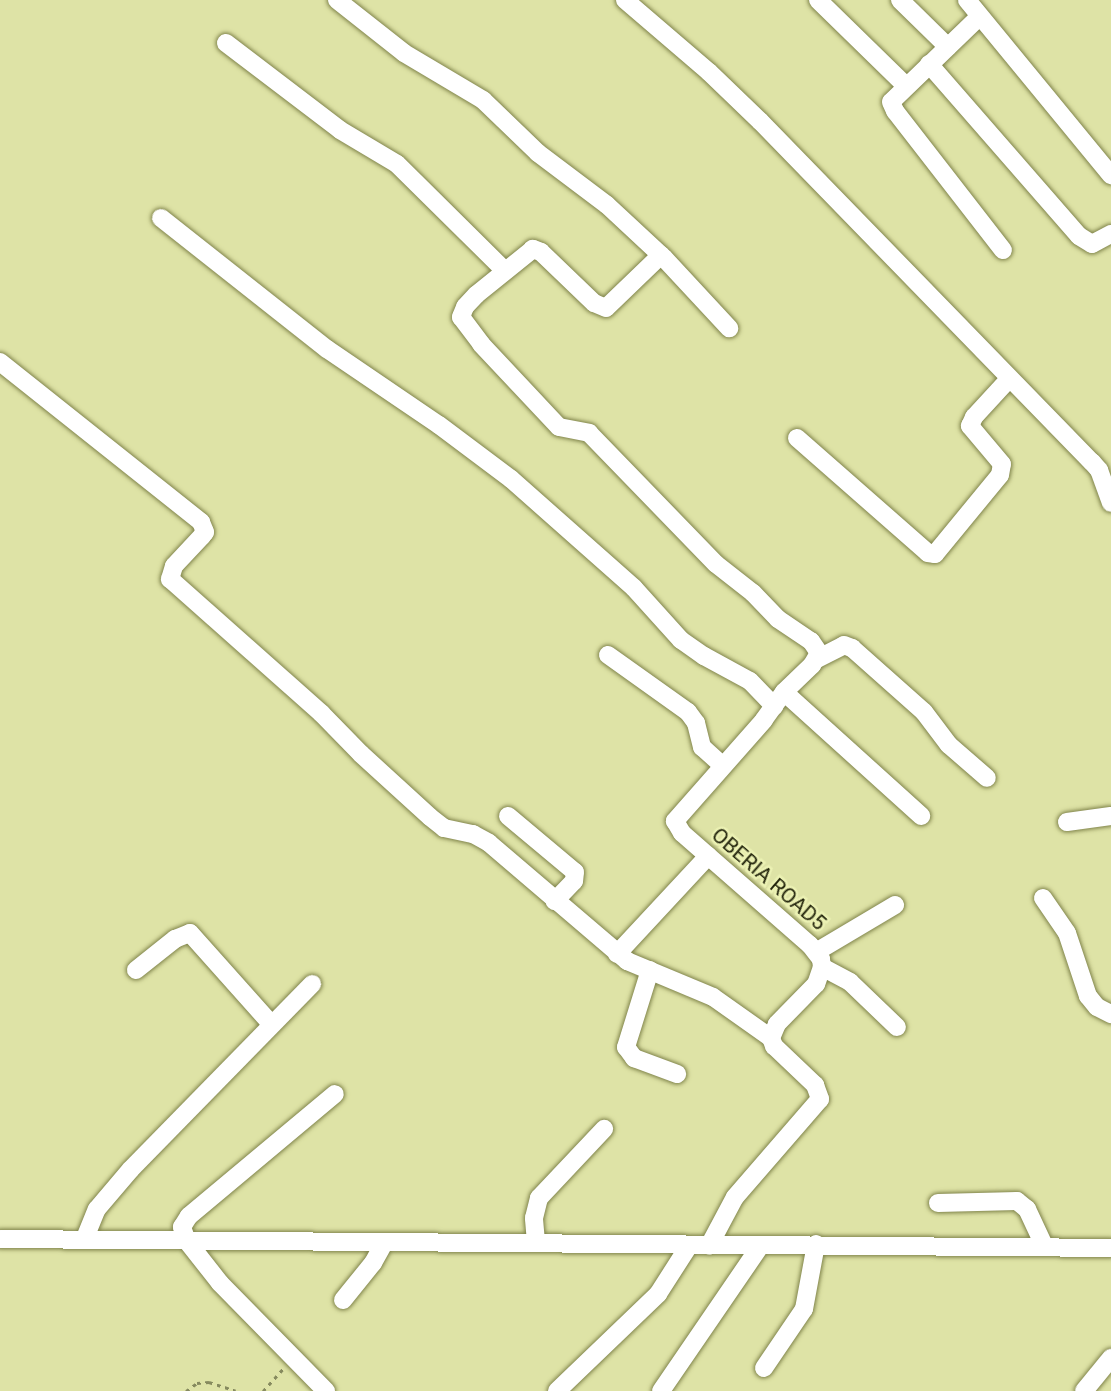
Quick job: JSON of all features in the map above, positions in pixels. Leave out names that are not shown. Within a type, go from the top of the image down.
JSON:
[{"type":"street","points":[[337,0],[404,53],[483,100],[538,153],[607,205],[661,255],[729,328]]},
{"type":"street","points":[[625,0],[744,106],[1092,461],[1099,470],[1111,503]]},
{"type":"street","points":[[818,0],[905,86]]},
{"type":"street","points":[[900,0],[948,47]]},
{"type":"street","points":[[967,0],[1111,176]]},
{"type":"street","points":[[979,17],[891,102],[894,111],[1003,250]]},
{"type":"street","points":[[226,43],[340,130],[397,164],[505,271]]},
{"type":"street","points":[[929,64],[1079,236],[1092,244],[1111,234]]},
{"type":"street","points":[[161,218],[327,349],[439,425],[511,479],[627,581],[681,640],[779,699],[920,816]]},
{"type":"street","points":[[661,255],[606,307],[594,303],[537,249],[505,271],[465,307],[461,317],[467,328],[559,427],[589,433],[716,565],[753,593],[778,619],[811,641],[819,653],[817,659]]},
{"type":"street","points":[[0,362],[201,522],[205,532],[171,572],[170,579],[321,713],[430,817],[444,828],[482,837],[617,954],[713,997],[771,1038],[774,1046],[815,1085],[820,1099],[814,1109],[736,1197],[709,1245]]},
{"type":"street","points":[[797,438],[928,553],[935,554],[1000,475],[1002,464],[970,426],[974,417],[1009,379]]},
{"type":"street","points":[[608,655],[688,712],[696,723],[702,747],[722,765],[817,659],[844,645],[852,648],[924,712],[949,745],[987,778]]},
{"type":"street","name":"OBERIA ROAD5","points":[[722,765],[675,821],[682,833],[819,960],[850,982],[897,1027]]},
{"type":"street","points":[[508,816],[575,872],[574,881],[555,901]]},
{"type":"street","points":[[1068,822],[1111,816]]},
{"type":"street","points":[[617,954],[708,856]]},
{"type":"street","points":[[1042,898],[1067,933],[1088,996],[1097,1007],[1111,1014]]},
{"type":"street","points":[[771,1038],[777,1024],[816,984],[819,960],[895,905]]},
{"type":"street","points":[[136,970],[176,939],[190,933],[271,1024]]},
{"type":"street","points":[[650,970],[626,1047],[634,1058],[677,1074]]},
{"type":"street","points":[[85,1238],[97,1209],[131,1169],[312,984]]},
{"type":"street","points":[[326,1391],[225,1288],[187,1241],[182,1227],[189,1216],[335,1094]]},
{"type":"street","points":[[536,1242],[534,1219],[539,1198],[604,1129]]},
{"type":"street","points":[[938,1203],[1017,1201],[1027,1209],[1044,1245]]},
{"type":"street","points":[[0,1239],[536,1242],[688,1247],[816,1244],[1044,1245],[1111,1248]]},
{"type":"street","points":[[343,1300],[373,1263],[384,1243]]},
{"type":"street","points":[[764,1368],[804,1309],[816,1244]]},
{"type":"street","points":[[661,1391],[761,1245]]},
{"type":"street","points":[[557,1391],[658,1294],[688,1247]]},
{"type":"street","points":[[1084,1391],[1111,1358]]},
{"type":"path","points":[[263,1391],[292,1359]]},
{"type":"path","points":[[186,1391],[197,1383],[209,1382],[236,1391]]}]
